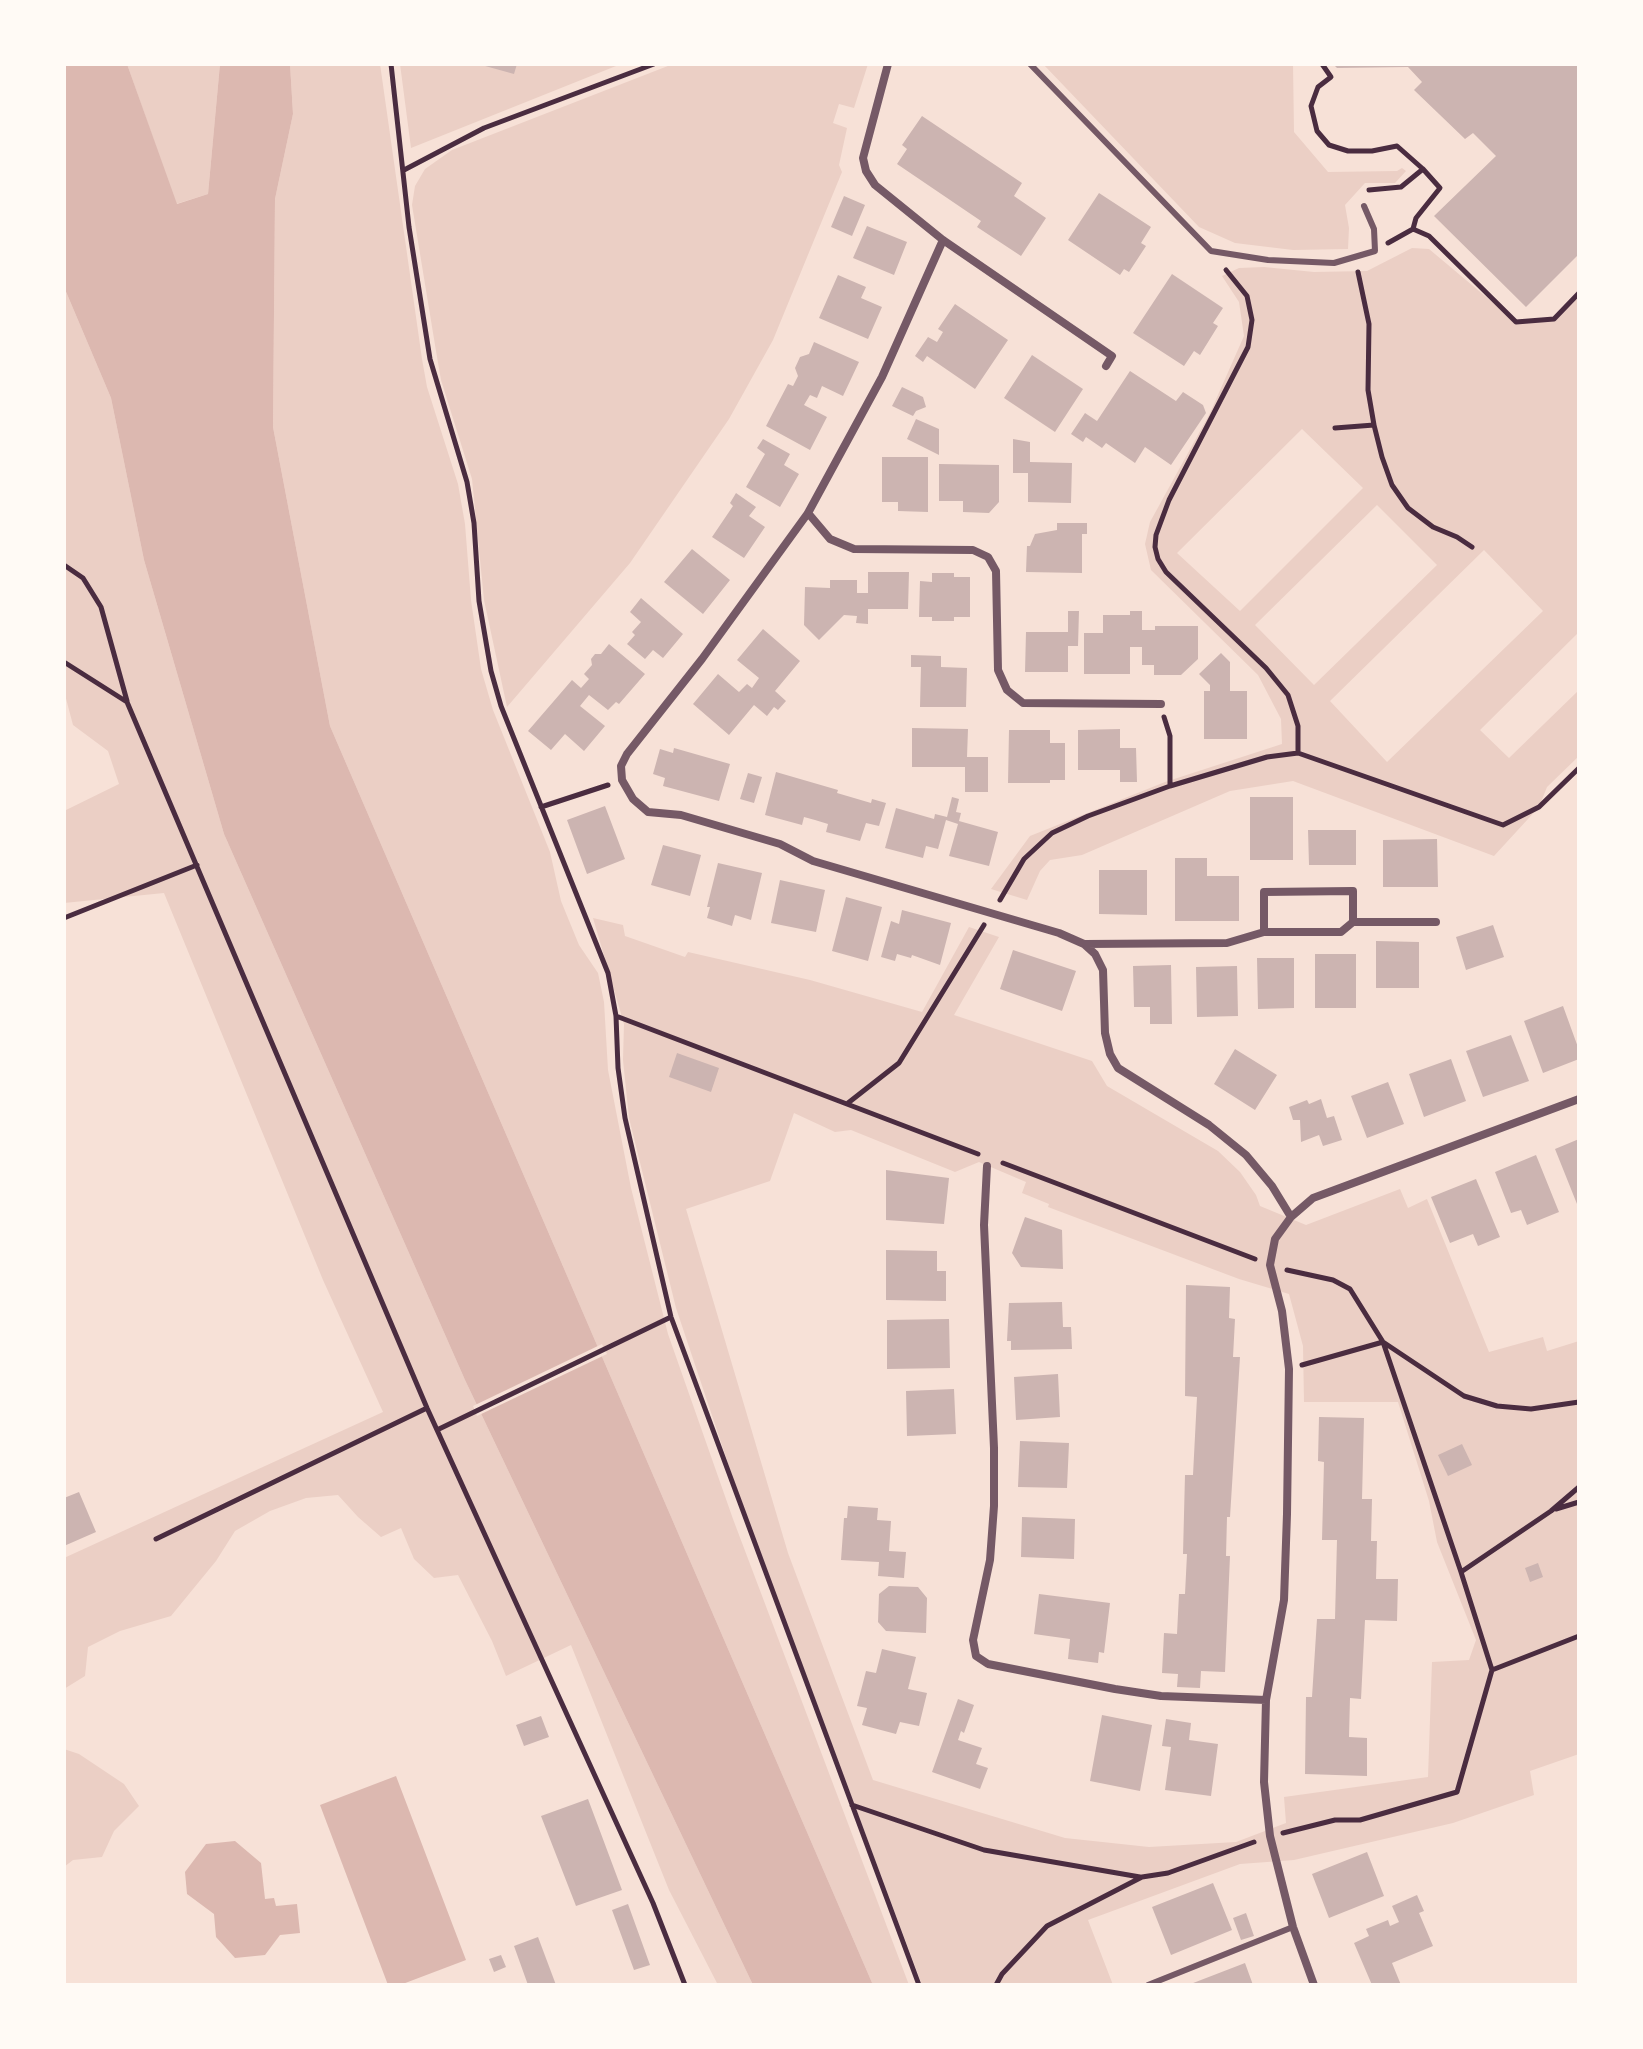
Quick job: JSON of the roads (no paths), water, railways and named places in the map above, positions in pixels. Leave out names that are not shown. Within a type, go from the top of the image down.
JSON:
[{"type":"street","points":[[888,64],[863,158],[866,171],[875,185],[943,240],[1112,356],[1106,366]]},
{"type":"street","points":[[943,240],[882,377],[808,513],[702,659],[627,754],[621,766],[622,780],[633,799],[648,812],[681,815],[780,844],[813,861],[1059,933],[1084,944],[1095,954],[1103,970],[1105,1033],[1110,1054],[1118,1068],[1209,1125],[1246,1155],[1272,1186],[1291,1217]]},
{"type":"street","points":[[808,513],[830,539],[854,549],[973,550],[988,557],[996,571],[998,670],[1007,690],[1023,703],[1161,704]]},
{"type":"street","points":[[1264,932],[1264,892],[1353,891],[1353,922]]},
{"type":"street","points":[[1084,944],[1227,943],[1264,932],[1341,932],[1353,922],[1436,922]]},
{"type":"street","points":[[1314,1985],[1293,1927],[1270,1836],[1264,1782],[1266,1700],[1284,1600],[1289,1369],[1282,1311],[1270,1265],[1275,1239],[1291,1217],[1313,1198],[1579,1099]]},
{"type":"street","points":[[987,1162],[984,1225],[994,1506],[990,1560],[973,1640],[976,1656],[988,1664],[1161,1696],[1266,1700]]},
{"type":"lane","points":[[1030,64],[1211,251],[1268,260],[1334,263],[1375,251],[1374,229],[1364,206]]},
{"type":"lane","points":[[1148,1985],[1293,1927]]}]
